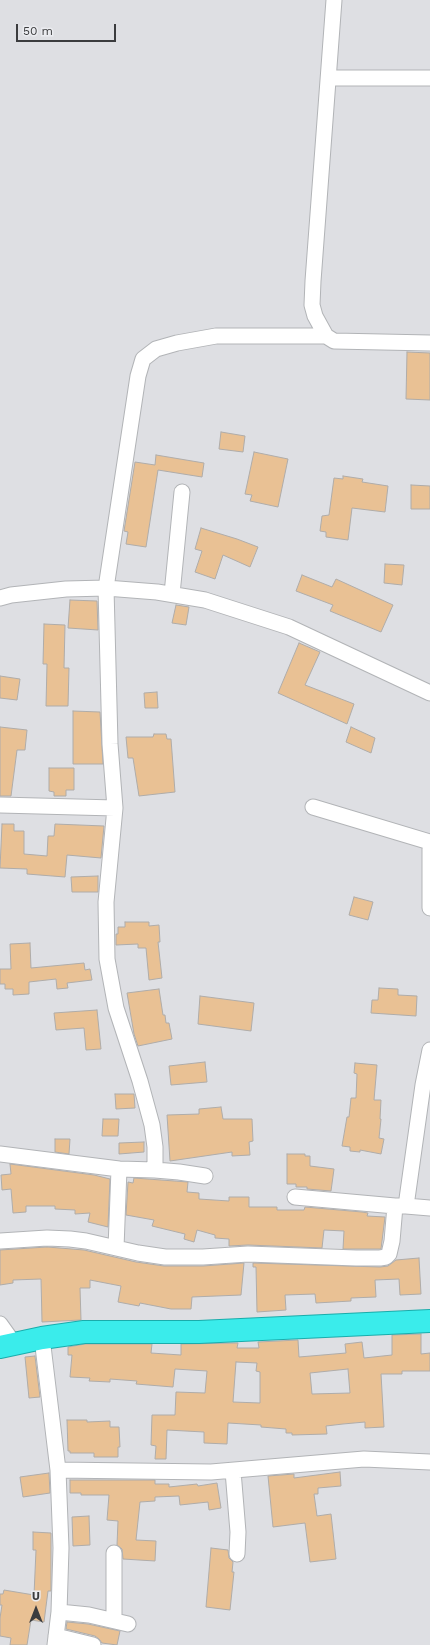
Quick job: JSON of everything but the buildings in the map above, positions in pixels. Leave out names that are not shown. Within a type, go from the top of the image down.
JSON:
[{"type":"highway","points":[[8,1346],[42,1338],[84,1332],[199,1332],[430,1321]]},
{"type":"street","points":[[334,0],[312,305],[315,316],[326,336],[334,341],[430,343]]},
{"type":"street","points":[[329,78],[430,78]]},
{"type":"street","points":[[155,1170],[155,1147],[152,1125],[140,1081],[116,1008],[107,959],[106,902],[115,808],[110,744],[106,588],[138,376],[143,359],[156,349],[177,343],[216,336],[326,336]]},
{"type":"street","points":[[172,594],[182,492]]},
{"type":"street","points":[[0,598],[11,595],[66,589],[106,588],[172,594],[205,600],[289,627],[430,693]]},
{"type":"street","points":[[0,805],[115,808]]},
{"type":"street","points":[[312,807],[430,842]]},
{"type":"street","points":[[430,849],[430,908]]},
{"type":"street","points":[[0,1241],[47,1238],[70,1239],[165,1257],[202,1257],[248,1254],[386,1257],[390,1250],[401,1206],[430,1050]]},
{"type":"street","points":[[0,1154],[119,1169],[155,1170],[205,1176]]},
{"type":"street","points":[[116,1248],[119,1169]]},
{"type":"street","points":[[295,1197],[430,1208]]},
{"type":"street","points":[[0,1324],[8,1346]]},
{"type":"street","points":[[42,1338],[58,1470],[61,1548],[59,1612],[56,1641],[93,1645]]},
{"type":"street","points":[[58,1470],[183,1472],[232,1471],[364,1460],[430,1462]]},
{"type":"street","points":[[232,1471],[238,1532],[237,1554]]},
{"type":"street","points":[[59,1612],[89,1615],[121,1622],[114,1553]]}]
